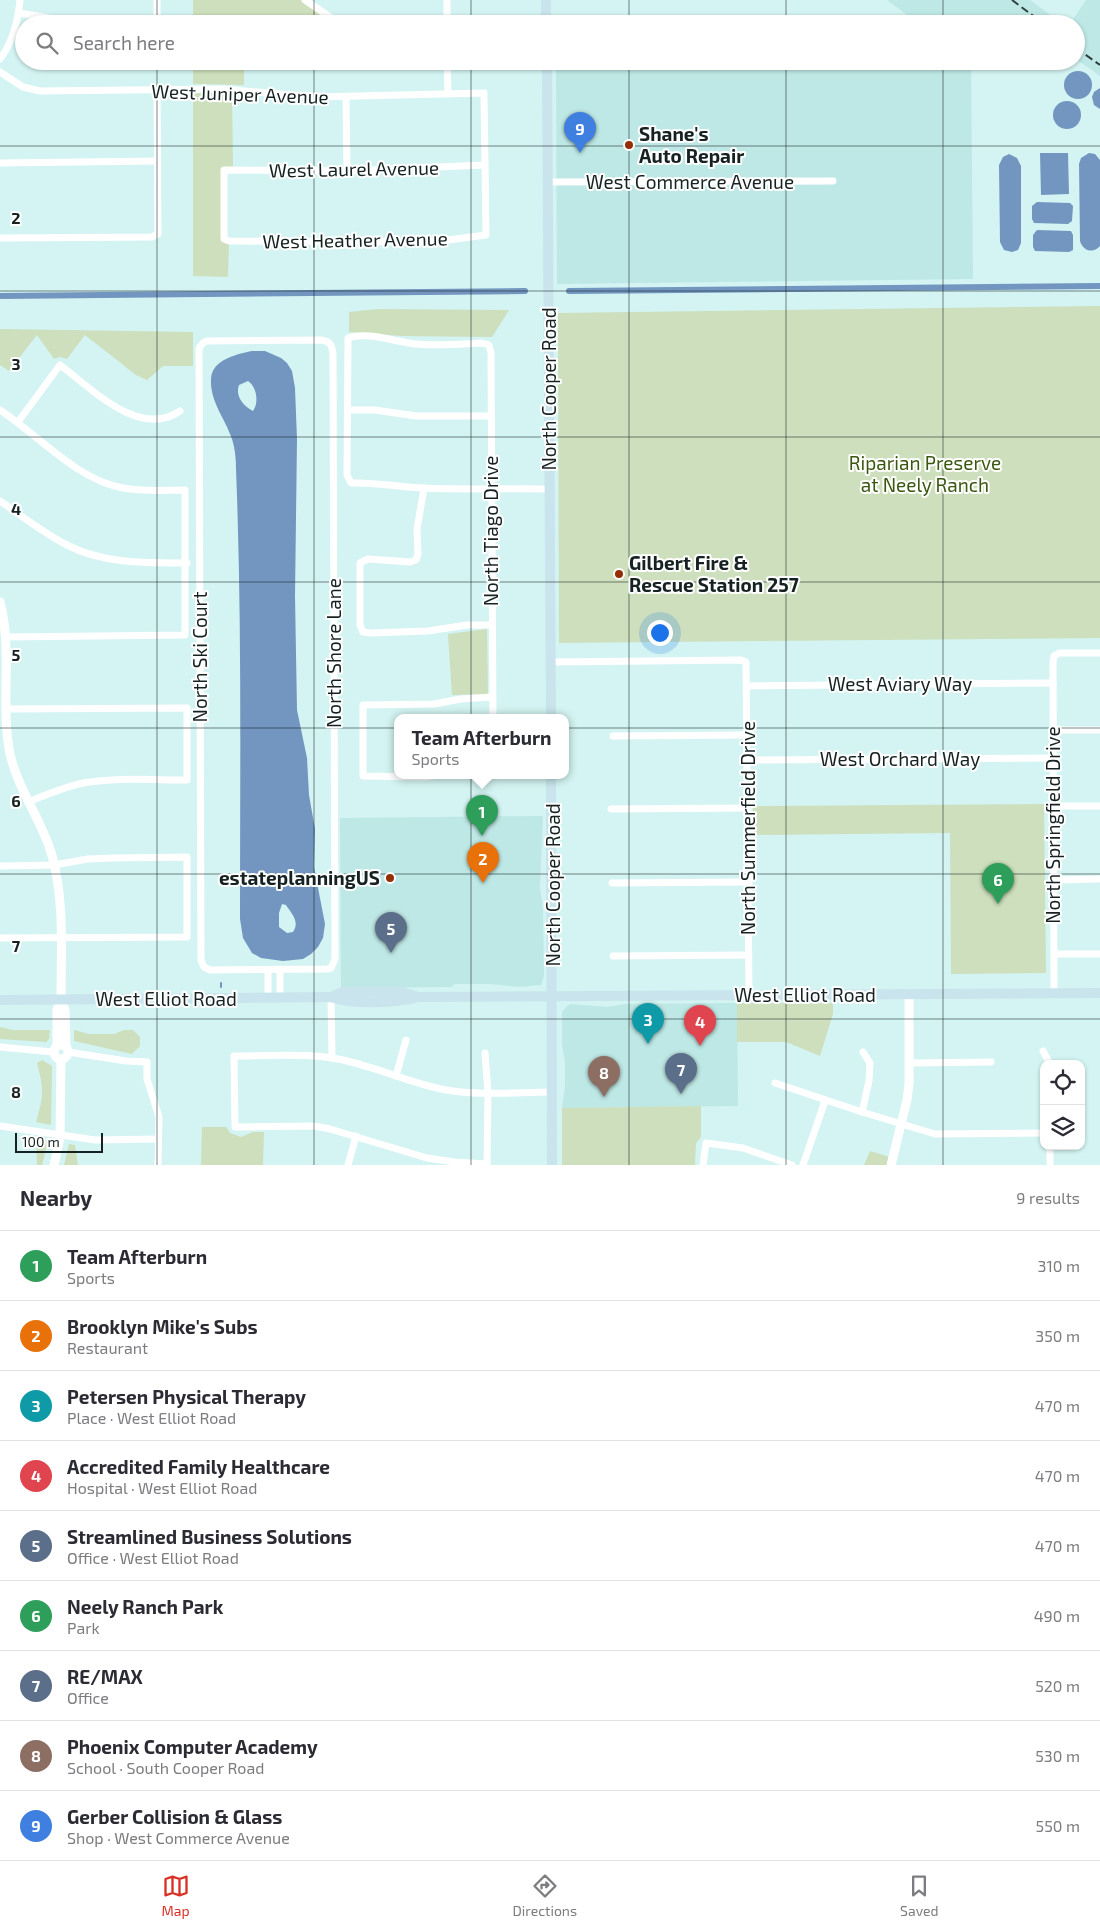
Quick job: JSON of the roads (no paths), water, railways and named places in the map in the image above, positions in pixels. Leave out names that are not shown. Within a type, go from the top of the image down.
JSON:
[{"type":"main road","points":[[546,0],[546,15]]},
{"type":"main road","name":"North Cooper Road","points":[[547,70],[551,714]]},
{"type":"main road","name":"North Cooper Road","points":[[552,779],[552,1165]]},
{"type":"main road","name":"West Elliot Road","points":[[0,1000],[331,997],[342,992],[402,992],[419,997],[1100,993]]},
{"type":"street","points":[[20,0],[18,13],[30,15]]},
{"type":"street","points":[[156,15],[157,0]]},
{"type":"street","points":[[305,0],[327,15]]},
{"type":"street","points":[[447,0],[447,15]]},
{"type":"street","points":[[0,59],[6,51],[15,26]]},
{"type":"street","points":[[448,70],[448,93]]},
{"type":"street","name":"West Juniper Avenue","points":[[0,72],[13,82],[30,90],[229,89],[316,98],[484,93],[484,166]]},
{"type":"street","points":[[0,238],[152,237],[158,234],[157,90]]},
{"type":"street","points":[[346,98],[347,171]]},
{"type":"street","points":[[0,163],[157,161]]},
{"type":"street","name":"West Laurel Avenue","points":[[224,239],[224,170],[347,171],[484,166]]},
{"type":"street","name":"West Heather Avenue","points":[[224,239],[230,241],[433,242],[486,235],[484,166]]},
{"type":"street","name":"West Commerce Avenue","points":[[548,182],[833,181]]},
{"type":"street","name":"North Tiago Drive","points":[[348,410],[348,338],[353,336],[377,337],[415,344],[482,343],[489,346],[493,714]]},
{"type":"street","name":"North Ski Court","points":[[263,341],[207,341],[200,348],[202,960],[204,967],[210,970],[268,970]]},
{"type":"street","name":"North Shore Lane","points":[[263,341],[325,341],[331,345],[333,354],[335,959],[331,968],[327,969],[268,970]]},
{"type":"street","points":[[18,422],[60,365],[122,412],[139,418],[156,419],[171,418],[180,411]]},
{"type":"street","points":[[0,410],[69,462],[100,481],[123,488],[185,490],[187,563],[185,636],[6,637]]},
{"type":"street","points":[[490,416],[416,416],[375,410],[348,410],[347,475],[351,483],[377,482],[424,488],[550,489]]},
{"type":"street","points":[[424,488],[417,529],[418,554],[416,560],[410,562],[368,560],[360,563],[360,625],[363,632],[428,631],[467,625],[492,625]]},
{"type":"street","points":[[0,500],[44,532],[77,549],[102,558],[133,563],[187,563]]},
{"type":"street","points":[[0,602],[6,637],[7,736],[10,754],[17,778],[50,850],[60,907],[61,1000],[65,1010],[61,1049],[55,1056],[61,1059],[60,1135],[54,1165]]},
{"type":"street","name":"North Springfield Drive","points":[[1054,993],[1054,656],[1059,653],[1100,653]]},
{"type":"street","name":"North Summerfield Drive","points":[[551,662],[741,660],[746,662],[749,995]]},
{"type":"street","name":"West Aviary Way","points":[[747,686],[1053,683]]},
{"type":"street","points":[[394,776],[363,776],[363,705],[434,704],[460,699],[492,697]]},
{"type":"street","points":[[7,709],[187,708],[187,780],[108,780],[83,783],[28,802]]},
{"type":"street","points":[[1053,730],[1100,730]]},
{"type":"street","points":[[613,736],[748,735]]},
{"type":"street","name":"West Orchard Way","points":[[748,760],[1053,758]]},
{"type":"street","points":[[1053,806],[1100,806]]},
{"type":"street","points":[[611,809],[748,808]]},
{"type":"street","points":[[0,866],[54,865],[88,859],[188,857],[187,937],[0,938]]},
{"type":"street","points":[[1054,880],[1100,879]]},
{"type":"street","points":[[612,883],[748,882]]},
{"type":"street","points":[[1054,954],[1100,954]]},
{"type":"street","points":[[613,956],[749,955]]},
{"type":"street","points":[[268,970],[268,998]]},
{"type":"street","points":[[280,970],[280,998]]},
{"type":"street","points":[[891,1165],[907,1100],[910,1063],[909,994]]},
{"type":"street","points":[[331,997],[332,1058]]},
{"type":"street","points":[[396,1076],[406,1040]]},
{"type":"street","points":[[0,1047],[61,1049],[126,1062],[147,1062],[147,1079],[158,1117],[158,1165]]},
{"type":"street","points":[[1043,1051],[1048,1060]]},
{"type":"street","points":[[862,1052],[870,1063],[869,1081],[862,1112]]},
{"type":"street","points":[[485,1053],[488,1093],[487,1164],[427,1158],[356,1136],[314,1126],[235,1127],[234,1056],[332,1058],[351,1061],[444,1090],[488,1093],[552,1092]]},
{"type":"street","points":[[910,1063],[991,1062]]},
{"type":"street","points":[[775,1084],[935,1134],[1040,1133]]},
{"type":"street","points":[[803,1165],[825,1101]]},
{"type":"street","points":[[0,1126],[102,1140],[158,1139]]},
{"type":"street","points":[[348,1165],[356,1136]]},
{"type":"street","points":[[703,1165],[706,1143],[743,1148],[792,1165]]},
{"type":"street","points":[[1050,1150],[1050,1165]]},
{"type":"water","points":[[1078,71],[1088,75],[1092,85],[1088,95],[1078,99],[1068,95],[1064,85],[1068,75]]},
{"type":"water","points":[[1100,88],[1100,109],[1094,105],[1092,97],[1094,92]]},
{"type":"water","points":[[1067,101],[1077,105],[1081,115],[1077,125],[1067,129],[1057,125],[1053,115],[1057,105]]},
{"type":"water","points":[[1040,153],[1068,153],[1069,194],[1041,195]]},
{"type":"water","points":[[1089,153],[1095,154],[1100,160],[1100,246],[1091,251],[1083,247],[1080,241],[1079,164],[1081,158]]},
{"type":"water","points":[[1009,154],[1017,158],[1021,166],[1021,243],[1018,250],[1012,252],[1004,250],[1000,242],[999,165],[1003,157]]},
{"type":"water","points":[[1037,202],[1070,203],[1073,206],[1072,221],[1068,224],[1034,223],[1032,219],[1032,206]]},
{"type":"water","points":[[1037,230],[1071,231],[1073,235],[1073,250],[1069,252],[1035,251],[1033,235]]},
{"type":"water","points":[[252,351],[265,351],[281,358],[287,363],[292,371],[295,388],[297,439],[295,596],[297,710],[307,758],[309,795],[315,829],[314,867],[325,924],[323,938],[311,954],[303,959],[283,961],[261,958],[252,953],[243,938],[240,919],[240,638],[236,461],[232,439],[215,403],[211,387],[212,372],[221,362],[233,356]],"holes":[[[248,381],[256,395],[256,404],[253,411],[243,403],[238,393],[239,385]],[[282,904],[286,905],[294,918],[296,925],[293,932],[287,933],[279,927],[279,913]]]},
{"type":"waterway","points":[[569,291],[1100,286]]},
{"type":"waterway","points":[[0,296],[525,291]]},
{"type":"railway","points":[[1012,0],[1032,15]]},
{"type":"railway","points":[[1085,54],[1100,65]]},
{"type":"place","name":"Shane's Auto Repair","points":[[629,145]]},
{"type":"place","name":"Gerber Collision & Glass","points":[[580,153]]},
{"type":"place","name":"Gilbert Fire & Rescue Station 257","points":[[619,574]]},
{"type":"place","name":"Team Afterburn","points":[[482,836]]},
{"type":"place","name":"estateplanningUS","points":[[390,878]]},
{"type":"place","name":"Brooklyn Mike's Subs","points":[[483,883]]},
{"type":"place","name":"Neely Ranch Park","points":[[998,904]]},
{"type":"place","name":"Streamlined Business Solutions","points":[[391,953]]},
{"type":"place","name":"Petersen Physical Therapy","points":[[648,1044]]},
{"type":"place","name":"Accredited Family Healthcare","points":[[700,1046]]},
{"type":"place","name":"RE/MAX","points":[[681,1094]]},
{"type":"place","name":"Phoenix Computer Academy","points":[[604,1097]]},
{"type":"park label","name":"Riparian Preserve at Neely Ranch","points":[[925,474]]}]
